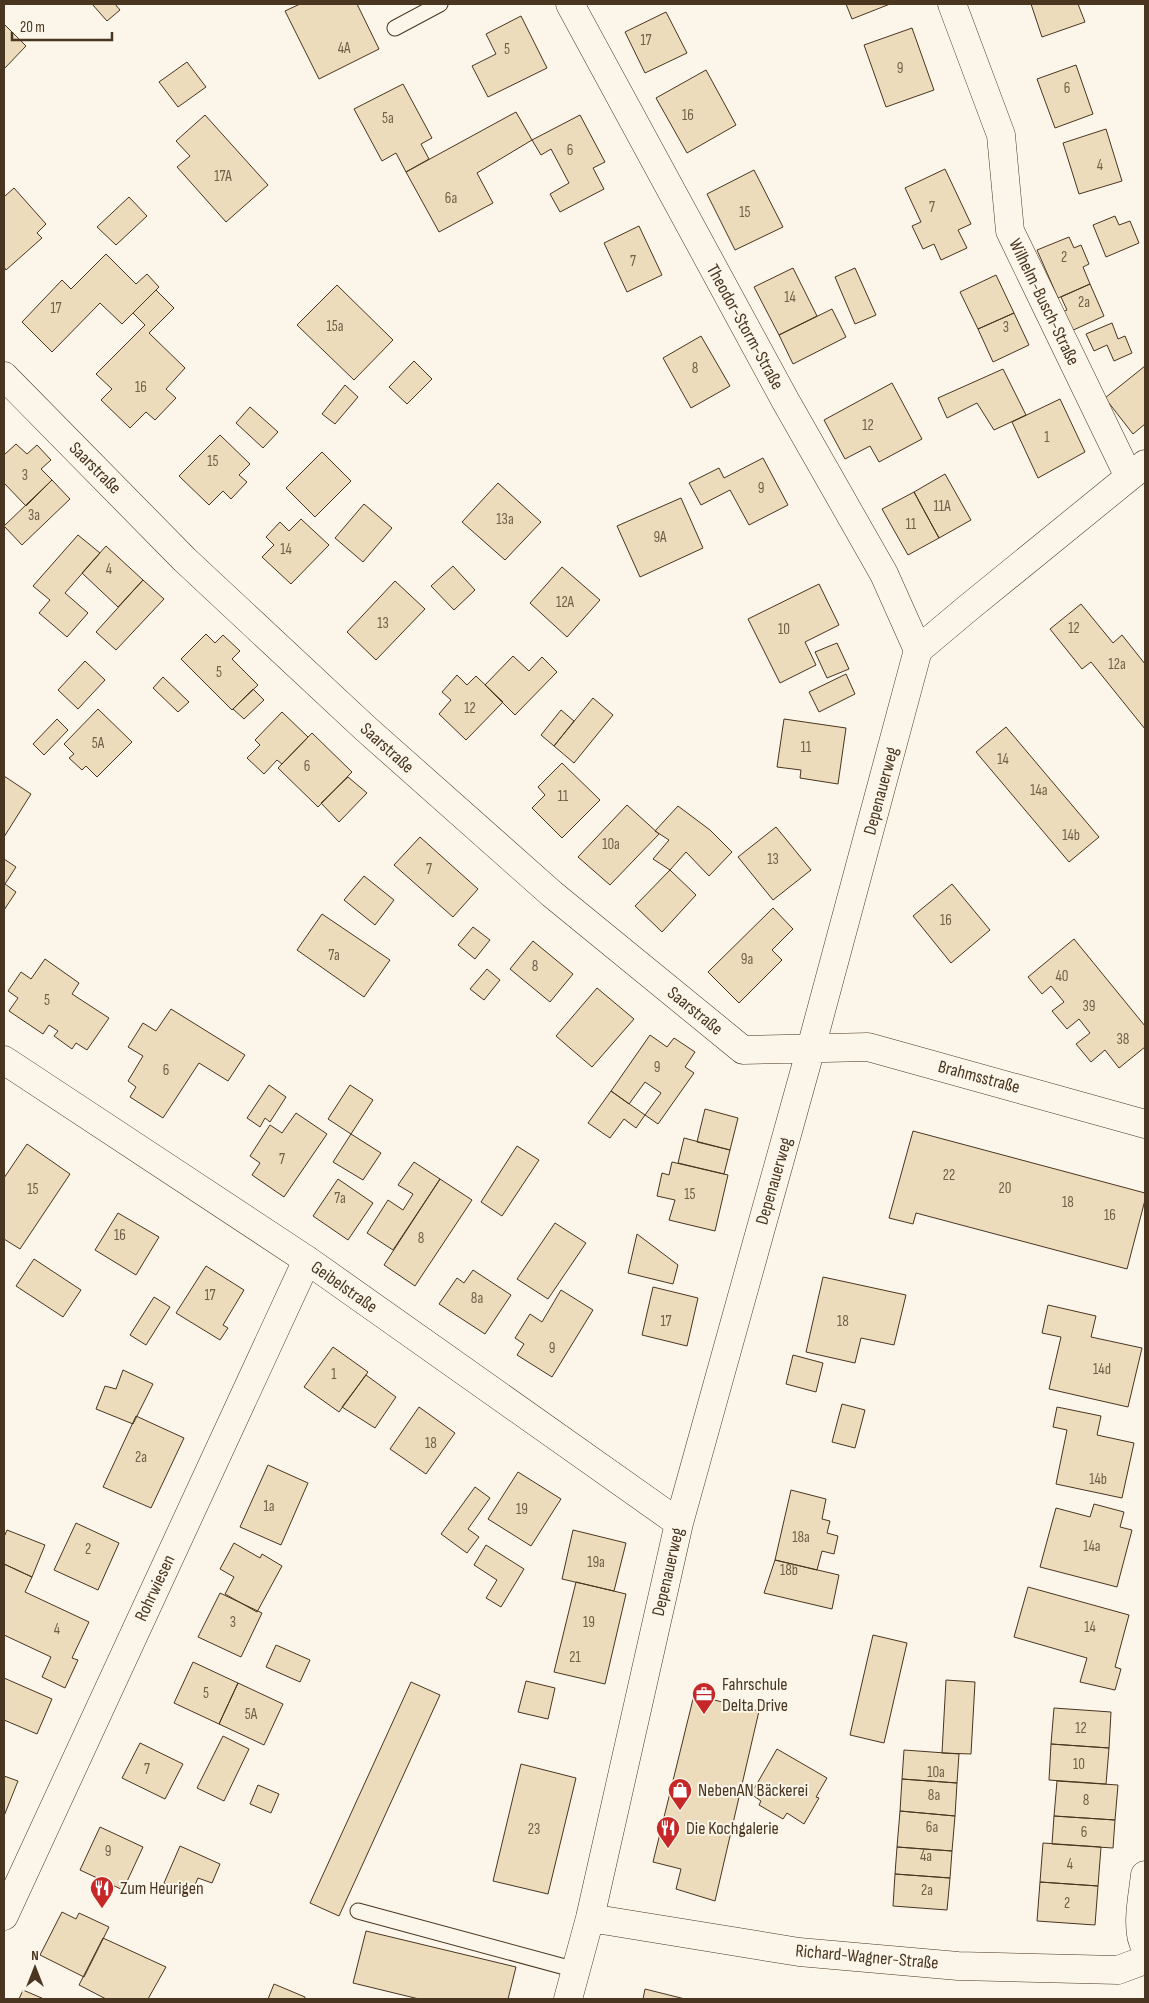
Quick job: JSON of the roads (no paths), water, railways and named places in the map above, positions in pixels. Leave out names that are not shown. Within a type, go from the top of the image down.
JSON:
[{"type":"street","name":"Theodor-Storm-Straße","points":[[570,4],[780,391],[884,574],[918,650]]},
{"type":"street","name":"Wilhelm-Busch-Straße","points":[[952,4],[1002,135],[1010,231],[1137,471]]},
{"type":"street","name":"Saarstraße","points":[[4,376],[185,560],[227,600],[364,728],[560,900],[743,1050],[811,1048]]},
{"type":"street","points":[[918,650],[1137,471]]},
{"type":"street","name":"Depenauerweg","points":[[568,1999],[590,1918],[679,1523],[811,1048],[918,650]]},
{"type":"street","name":"Brahmsstraße","points":[[811,1048],[868,1047],[1145,1124]]},
{"type":"street","name":"Geibelstraße","points":[[4,1060],[307,1260],[679,1523]]},
{"type":"street","name":"Rohrwiesen","points":[[4,1916],[307,1260]]},
{"type":"street","points":[[1145,1876],[1141,1919],[1142,1941],[1145,1946]]},
{"type":"street","name":"Richard-Wagner-Straße","points":[[590,1918],[799,1952],[958,1966],[1118,1970],[1145,1960]]},
{"type":"lane","points":[[395,28],[440,4]]},
{"type":"lane","points":[[358,1910],[576,1970]]},
{"type":"place","name":"Fahrschule Delta Drive","points":[[704,1715]]},
{"type":"place","name":"NebenAN Bäckerei","points":[[680,1811]]},
{"type":"place","name":"Die Kochgalerie","points":[[668,1849]]},
{"type":"place","name":"Zum Heurigen","points":[[102,1909]]}]
